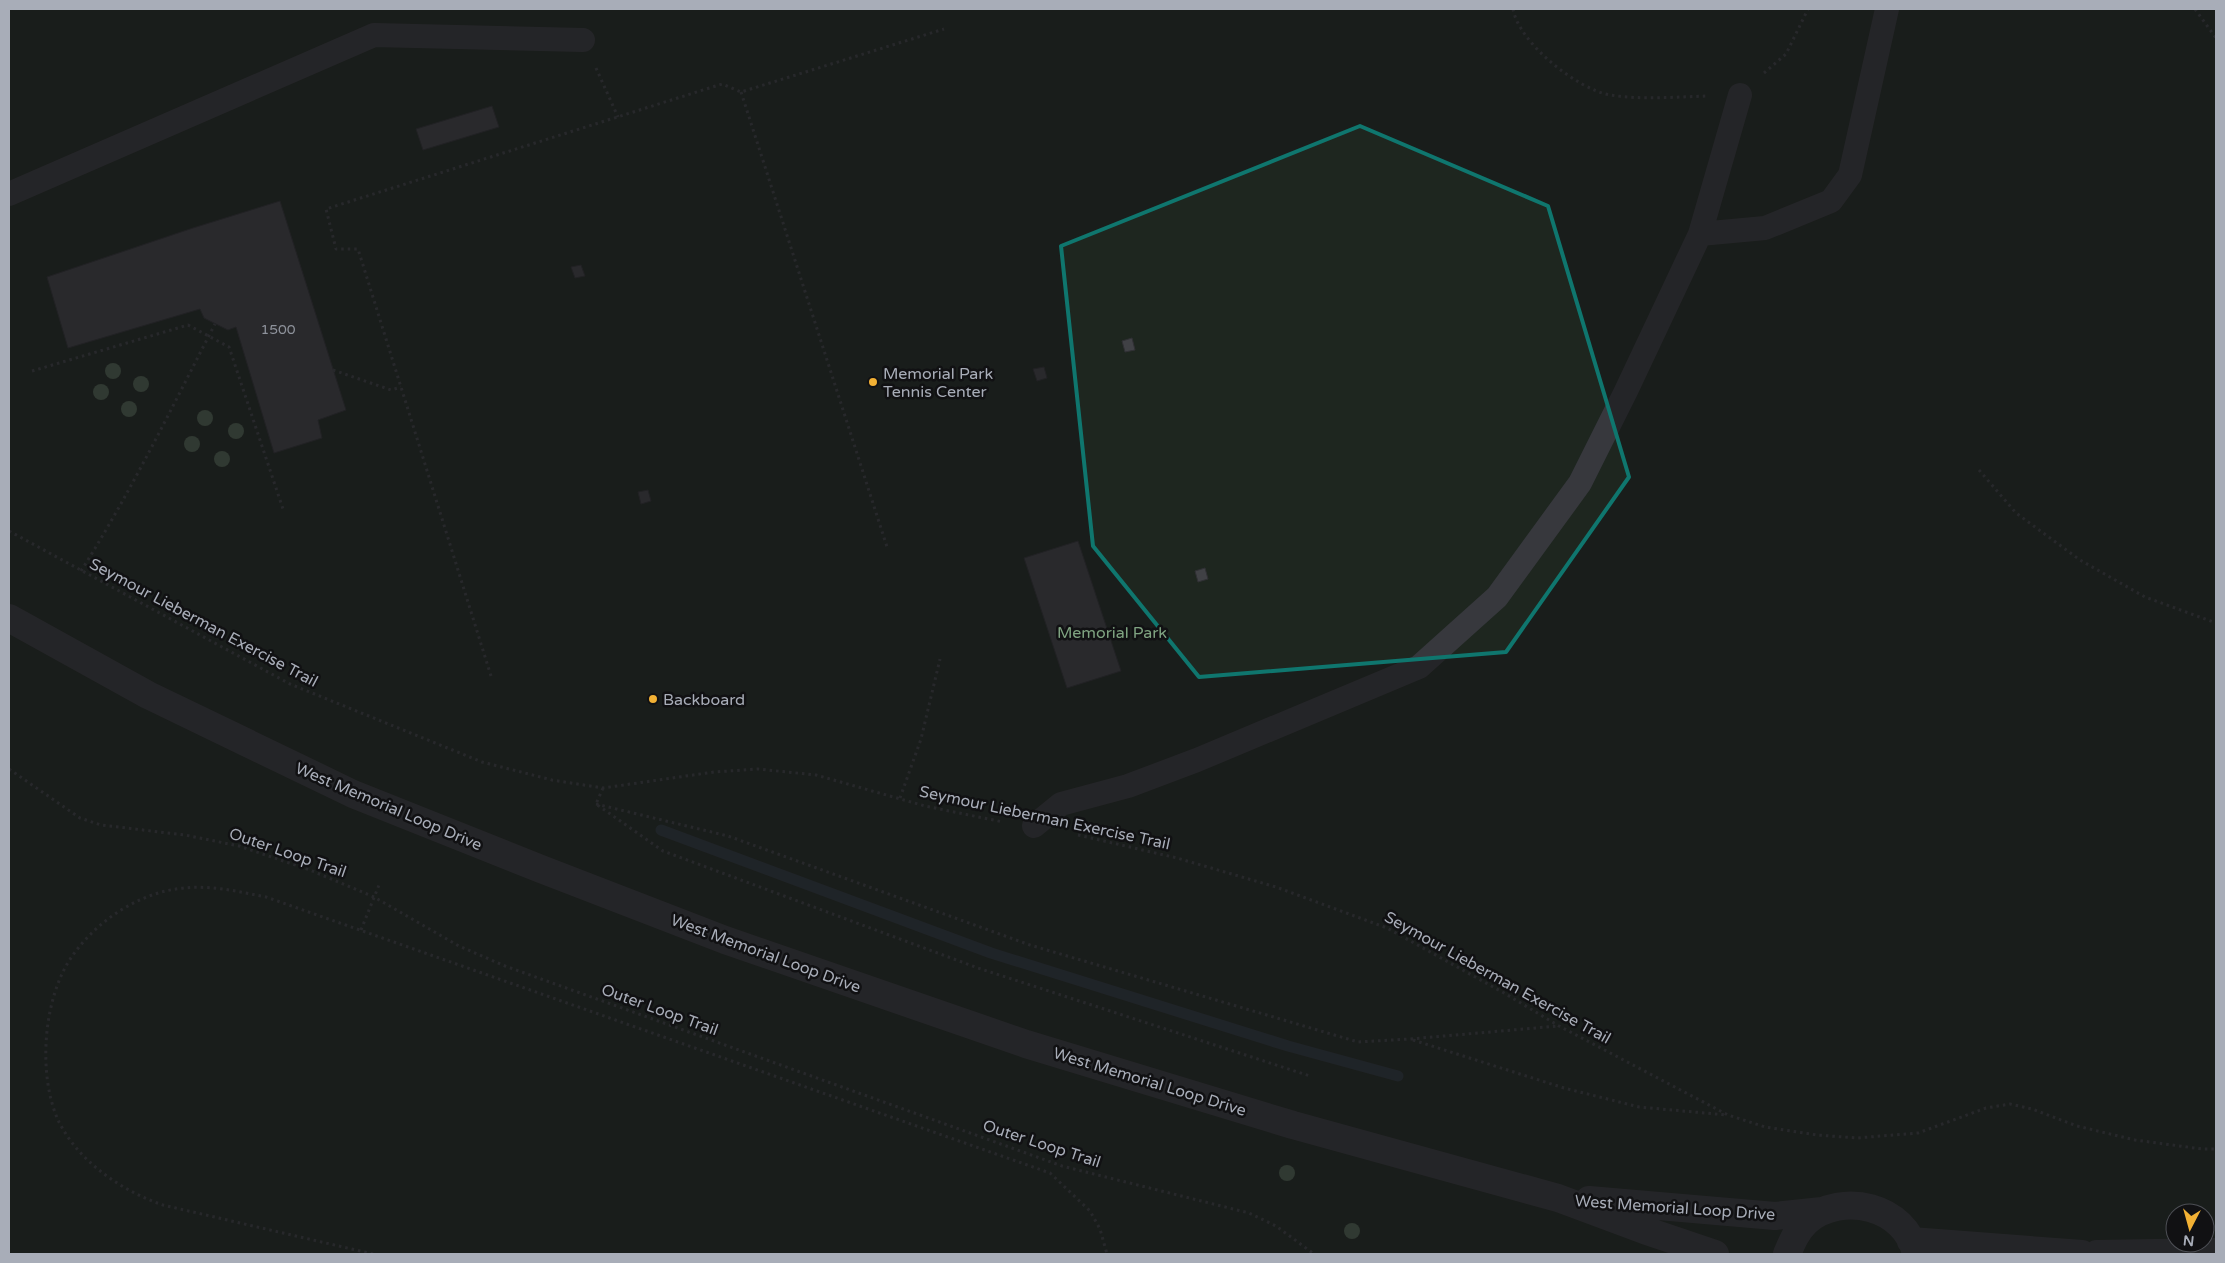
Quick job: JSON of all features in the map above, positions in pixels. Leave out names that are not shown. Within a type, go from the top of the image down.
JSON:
[{"type":"street","name":"West Memorial Loop Drive","points":[[9,618],[148,695],[353,794],[540,870],[725,940],[1026,1044],[1293,1125],[1558,1198],[1715,1254]]},
{"type":"street","name":"West Memorial Loop Drive","points":[[1558,1198],[1775,1216],[1859,1205],[1877,1210],[1894,1219],[1906,1233],[1913,1248]]},
{"type":"street","points":[[1787,1254],[1794,1236],[1806,1222],[1822,1211]]},
{"type":"street","points":[[1913,1248],[2082,1254]]},
{"type":"street","points":[[2097,1254],[2202,1253]]},
{"type":"lane","points":[[1700,234],[1764,228],[1831,201],[1850,175],[1887,9]]},
{"type":"lane","points":[[9,194],[374,35],[583,40]]},
{"type":"lane","points":[[1034,826],[1061,804],[1128,786],[1197,760],[1419,667],[1496,597],[1580,484],[1700,234],[1740,95]]},
{"type":"path","points":[[1513,9],[1514,17],[1526,37],[1548,60],[1574,79],[1608,95],[1644,98],[1740,95],[1786,54],[1808,9]]},
{"type":"path","points":[[2195,9],[2216,38]]},
{"type":"path","points":[[491,676],[358,249],[336,249],[326,209],[722,84],[741,92],[944,29]]},
{"type":"path","points":[[583,40],[618,117]]},
{"type":"path","points":[[741,92],[888,550]]},
{"type":"path","points":[[81,571],[100,541],[154,443],[215,324]]},
{"type":"path","points":[[32,372],[188,325],[209,336],[229,347],[283,508]]},
{"type":"path","points":[[333,370],[391,390],[400,387]]},
{"type":"path","points":[[1979,470],[2016,513],[2080,560],[2145,598],[2216,623]]},
{"type":"path","name":"Seymour Lieberman Exercise Trail","points":[[9,531],[299,688],[482,762],[552,780],[602,788],[714,772],[758,769],[816,775],[925,806],[989,820],[1034,826],[1177,858],[1276,888],[1387,928],[1504,992],[1559,1026],[1728,1115],[1766,1127],[1817,1135],[1857,1138],[1918,1133],[1986,1108],[2010,1104],[2032,1109],[2077,1126],[2135,1140],[2202,1150],[2216,1149]]},
{"type":"path","points":[[900,798],[921,739],[940,659]]},
{"type":"path","name":"Outer Loop Trail","points":[[9,769],[80,818],[101,825],[185,835],[239,846],[310,870],[374,897],[459,946],[505,966],[1062,1166],[1248,1213],[1276,1226],[1314,1254]]},
{"type":"path","points":[[596,804],[602,788]]},
{"type":"path","points":[[596,804],[728,836],[1030,945],[1358,1042],[1559,1026]]},
{"type":"path","points":[[596,804],[663,851],[978,968],[1310,1076]]},
{"type":"path","points":[[361,930],[379,885]]},
{"type":"path","points":[[373,1254],[140,1198],[120,1186],[85,1156],[67,1135],[53,1106],[47,1086],[45,1067],[49,1022],[54,999],[72,956],[86,938],[123,909],[150,896],[175,889],[205,887],[266,897],[1050,1173],[1090,1211],[1100,1229],[1107,1254]]},
{"type":"path","points":[[1410,1039],[1564,1088],[1639,1107],[1728,1115]]},
{"type":"highlighted area","points":[[1360,126],[1548,206],[1629,477],[1506,652],[1199,677],[1093,546],[1061,246]]},
{"type":"green space","name":"Memorial Park","points":[[9,9],[2216,9],[2216,1254],[9,1254]]},
{"type":"building","points":[[492,106],[499,127],[423,150],[416,129]]},
{"type":"building","points":[[280,201],[346,410],[318,420],[322,438],[274,453],[236,327],[228,330],[204,318],[200,309],[68,348],[47,277]]},
{"type":"building","points":[[581,265],[585,276],[575,278],[571,267]]},
{"type":"building","points":[[1132,338],[1135,350],[1125,352],[1122,341]]},
{"type":"building","points":[[1044,367],[1047,378],[1037,381],[1033,369]]},
{"type":"building","points":[[648,490],[651,501],[641,504],[638,492]]},
{"type":"building","points":[[1078,541],[1121,671],[1067,688],[1024,558]]},
{"type":"building","points":[[1205,568],[1208,579],[1198,582],[1195,571]]},
{"type":"waterway","points":[[661,830],[991,953],[1288,1046],[1398,1076]]},
{"type":"place","name":"Memorial Park Tennis Center","points":[[873,382]]},
{"type":"place","name":"Backboard","points":[[653,699]]}]
